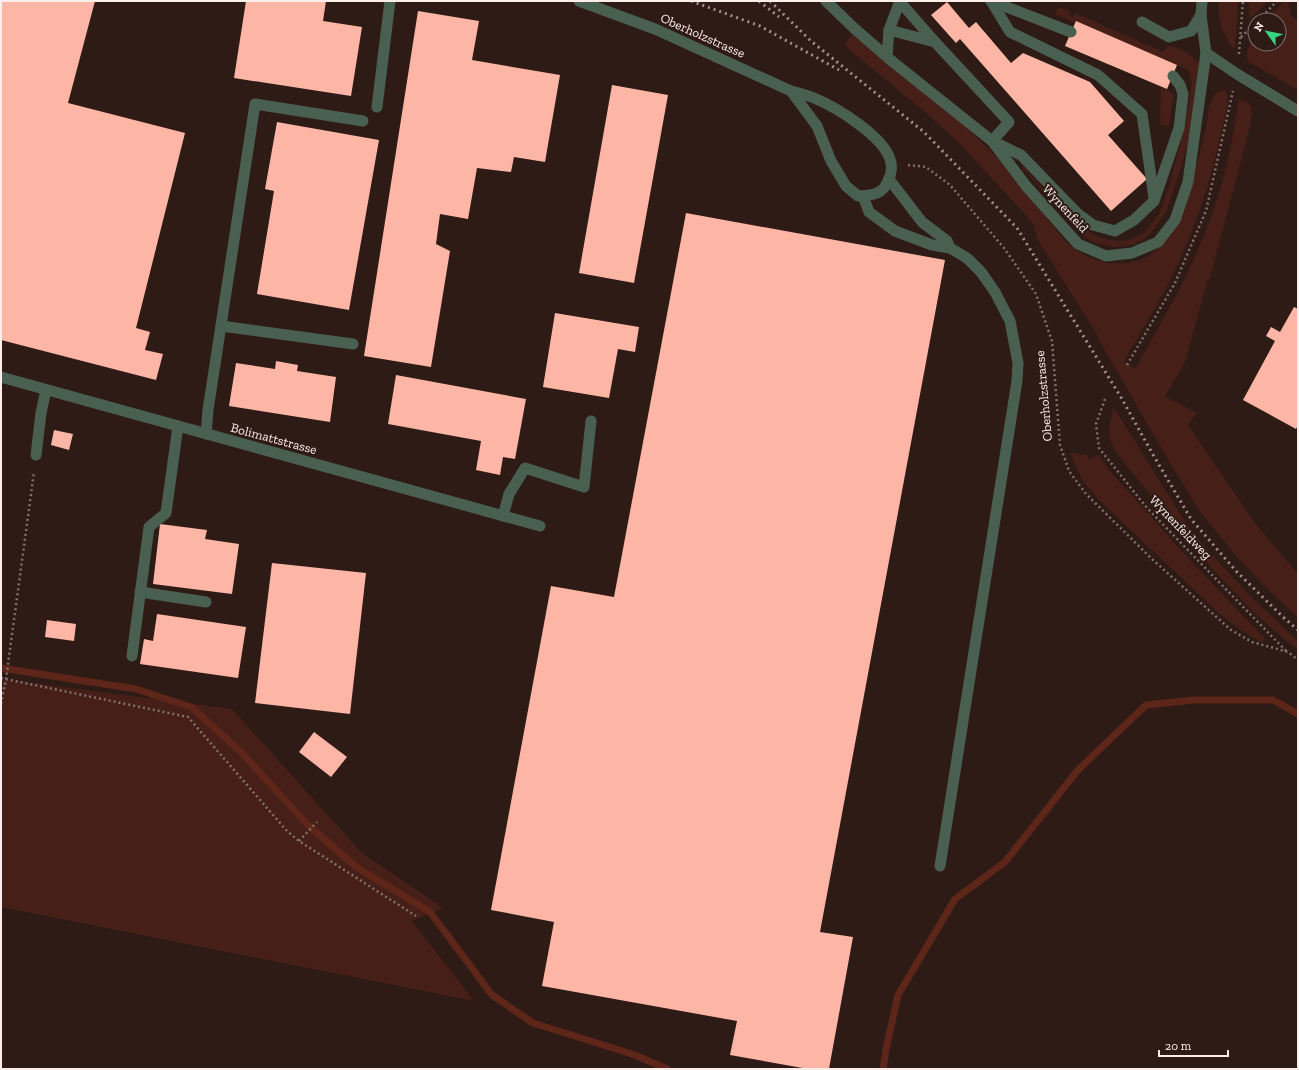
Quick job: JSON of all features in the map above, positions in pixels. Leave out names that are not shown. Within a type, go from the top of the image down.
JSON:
[{"type":"street","points":[[377,107],[390,1]]},
{"type":"street","name":"Oberholzstrasse","points":[[579,1],[655,29],[791,91],[814,97],[852,119],[868,132],[885,148],[892,164]]},
{"type":"street","name":"Wynenfeld","points":[[826,1],[855,29],[887,56],[992,141],[1028,187],[1078,244],[1106,256],[1132,252],[1158,242],[1175,220],[1188,182],[1206,53],[1201,15],[1202,1]]},
{"type":"street","points":[[887,56],[889,30],[900,1],[935,42],[1009,122],[992,141],[1021,155],[1078,214],[1093,225],[1115,231],[1134,220],[1154,201],[1179,128],[1183,94],[1180,85],[1173,76]]},
{"type":"street","points":[[991,1],[1071,32]]},
{"type":"street","points":[[991,1],[1010,32],[1098,75],[1142,114],[1154,201]]},
{"type":"street","points":[[1142,22],[1169,37],[1190,31],[1201,15]]},
{"type":"street","points":[[889,30],[935,42]]},
{"type":"street","points":[[1206,53],[1237,74],[1298,111]]},
{"type":"street","name":"Oberholzstrasse","points":[[791,91],[817,126],[831,161],[846,186],[858,196],[863,196]]},
{"type":"street","points":[[206,434],[208,410],[255,104],[363,121]]},
{"type":"street","points":[[892,164],[889,179],[881,191],[872,196],[863,196],[869,212],[896,231],[932,245],[950,248],[967,258],[981,272],[995,292],[1010,320],[1018,363],[1017,381],[940,866]]},
{"type":"street","points":[[889,179],[922,222],[947,241],[950,248]]},
{"type":"street","points":[[221,326],[353,344]]},
{"type":"street","name":"Bolimattstrasse","points":[[1,378],[540,526]]},
{"type":"street","points":[[36,456],[41,413],[46,390]]},
{"type":"street","points":[[503,516],[509,494],[525,468],[584,487],[591,421]]},
{"type":"street","points":[[132,656],[149,527],[166,513],[178,426]]},
{"type":"street","points":[[140,592],[206,602]]},
{"type":"path","points":[[1237,74],[1243,1]]},
{"type":"path","points":[[1267,12],[1277,1]]},
{"type":"path","points":[[1240,37],[1247,31]]},
{"type":"path","name":"Oberholzstrasse","points":[[892,164],[926,167],[950,185],[1004,248],[1036,294],[1052,341],[1060,445],[1069,471],[1086,494],[1153,560],[1231,630],[1252,642],[1288,652],[1298,660]]},
{"type":"path","name":"Wynenfeldweg","points":[[1105,399],[1096,424],[1099,448],[1147,508],[1288,652]]},
{"type":"path","points":[[1,704],[28,526],[36,456]]},
{"type":"path","points":[[1,678],[6,677],[188,717],[287,831],[299,841],[416,916]]},
{"type":"path","points":[[299,841],[318,822]]},
{"type":"shaded area","points":[[1219,1],[1238,1],[1234,49],[1226,38],[1222,26],[1219,14]]},
{"type":"shaded area","points":[[1249,1],[1268,1],[1257,12],[1249,12]]},
{"type":"shaded area","points":[[1284,1],[1288,1],[1291,15],[1298,22],[1298,90],[1249,62],[1248,59],[1247,52],[1287,52],[1287,12],[1274,12]]},
{"type":"shaded area","points":[[1058,7],[1071,12],[1069,15],[1073,17],[1075,13],[1163,52],[1168,46],[1177,48],[1200,64],[1191,131],[1166,212],[1150,234],[1132,245],[1114,247],[1092,242],[1078,231],[1022,167],[1023,166],[1052,199],[1071,212],[1088,231],[1098,237],[1120,241],[1129,240],[1145,232],[1159,214],[1169,186],[1185,125],[1192,82],[1189,71],[1055,14]]},
{"type":"shaded area","points":[[852,34],[964,125],[992,152],[1067,243],[1088,257],[1103,262],[1119,264],[1142,259],[1154,252],[1164,243],[1172,232],[1183,208],[1192,181],[1207,125],[1212,99],[1218,92],[1224,90],[1226,92],[1227,107],[1225,118],[1202,205],[1181,257],[1167,285],[1124,361],[1135,369],[1186,276],[1203,237],[1216,203],[1224,174],[1239,99],[1245,101],[1251,107],[1252,113],[1250,127],[1210,279],[1208,279],[1185,362],[1165,396],[1196,413],[1188,425],[1254,522],[1298,574],[1298,618],[1268,590],[1239,559],[1200,512],[1170,463],[1096,333],[1038,240],[1033,224],[958,142],[925,112],[851,51],[845,44]]},
{"type":"shaded area","points":[[1161,87],[1170,91],[1174,95],[1168,126],[1161,125],[1160,123]]},
{"type":"shaded area","points":[[1114,408],[1184,520],[1204,546],[1252,598],[1298,641],[1298,650],[1256,614],[1199,554],[1122,460],[1111,441],[1109,433]]},
{"type":"shaded area","points":[[1070,453],[1077,453],[1081,455],[1086,454],[1089,460],[1099,455],[1109,470],[1179,548],[1265,638],[1263,642],[1262,643],[1239,629],[1220,614],[1101,502],[1083,481]]},
{"type":"shaded area","points":[[1,679],[232,709],[362,853],[443,908],[412,921],[474,1001],[1,907]]},
{"type":"building","points":[[1,1],[95,1],[68,103],[185,133],[136,328],[150,332],[145,350],[163,354],[156,380],[1,340]]},
{"type":"building","points":[[246,1],[326,1],[323,21],[362,27],[351,96],[234,78]]},
{"type":"building","points":[[947,2],[969,28],[976,22],[1011,63],[1023,53],[1090,82],[1124,121],[1108,135],[1147,179],[1111,211],[960,39],[956,43],[931,15]]},
{"type":"building","points":[[418,11],[479,21],[472,60],[560,75],[545,162],[514,157],[511,172],[477,168],[468,219],[440,214],[436,244],[450,251],[431,367],[364,356]]},
{"type":"building","points":[[1076,21],[1177,65],[1167,89],[1065,46]]},
{"type":"building","points":[[612,85],[668,95],[634,283],[579,273]]},
{"type":"building","points":[[277,122],[379,140],[349,310],[257,294],[274,191],[265,189]]},
{"type":"building","points":[[686,213],[945,260],[820,932],[853,937],[829,1069],[808,1069],[730,1055],[737,1021],[542,986],[554,922],[491,910],[551,586],[614,597]]},
{"type":"building","points":[[1294,307],[1298,309],[1298,425],[1296,429],[1243,400],[1275,341],[1266,336],[1271,327],[1280,332]]},
{"type":"building","points":[[555,313],[639,327],[635,352],[618,349],[609,398],[543,387]]},
{"type":"building","points":[[276,361],[298,365],[297,371],[336,377],[330,422],[229,406],[236,363],[275,369]]},
{"type":"building","points":[[396,375],[526,399],[515,459],[503,457],[500,475],[476,470],[481,441],[388,424]]},
{"type":"building","points":[[54,430],[73,434],[69,450],[51,445]]},
{"type":"building","points":[[160,524],[207,530],[205,539],[239,544],[232,594],[153,584]]},
{"type":"building","points":[[272,563],[366,573],[350,714],[255,703]]},
{"type":"building","points":[[157,614],[246,627],[238,678],[140,664],[144,639],[153,641]]},
{"type":"building","points":[[47,620],[76,624],[74,641],[45,637]]},
{"type":"building","points":[[314,732],[347,757],[331,777],[299,752]]},
{"type":"waterway","points":[[1,668],[136,689],[191,707],[239,750],[308,825],[356,867],[430,912],[492,995],[533,1023],[635,1055],[667,1069]]},
{"type":"waterway","points":[[883,1069],[898,995],[955,899],[1005,862],[1078,770],[1146,705],[1194,700],[1273,700],[1298,714]]},
{"type":"railway","points":[[691,1],[760,26],[839,70]]},
{"type":"railway","points":[[759,1],[779,17]]},
{"type":"railway","points":[[770,1],[811,41],[924,132],[1017,228],[1122,399],[1191,519],[1236,571],[1298,630]]}]
